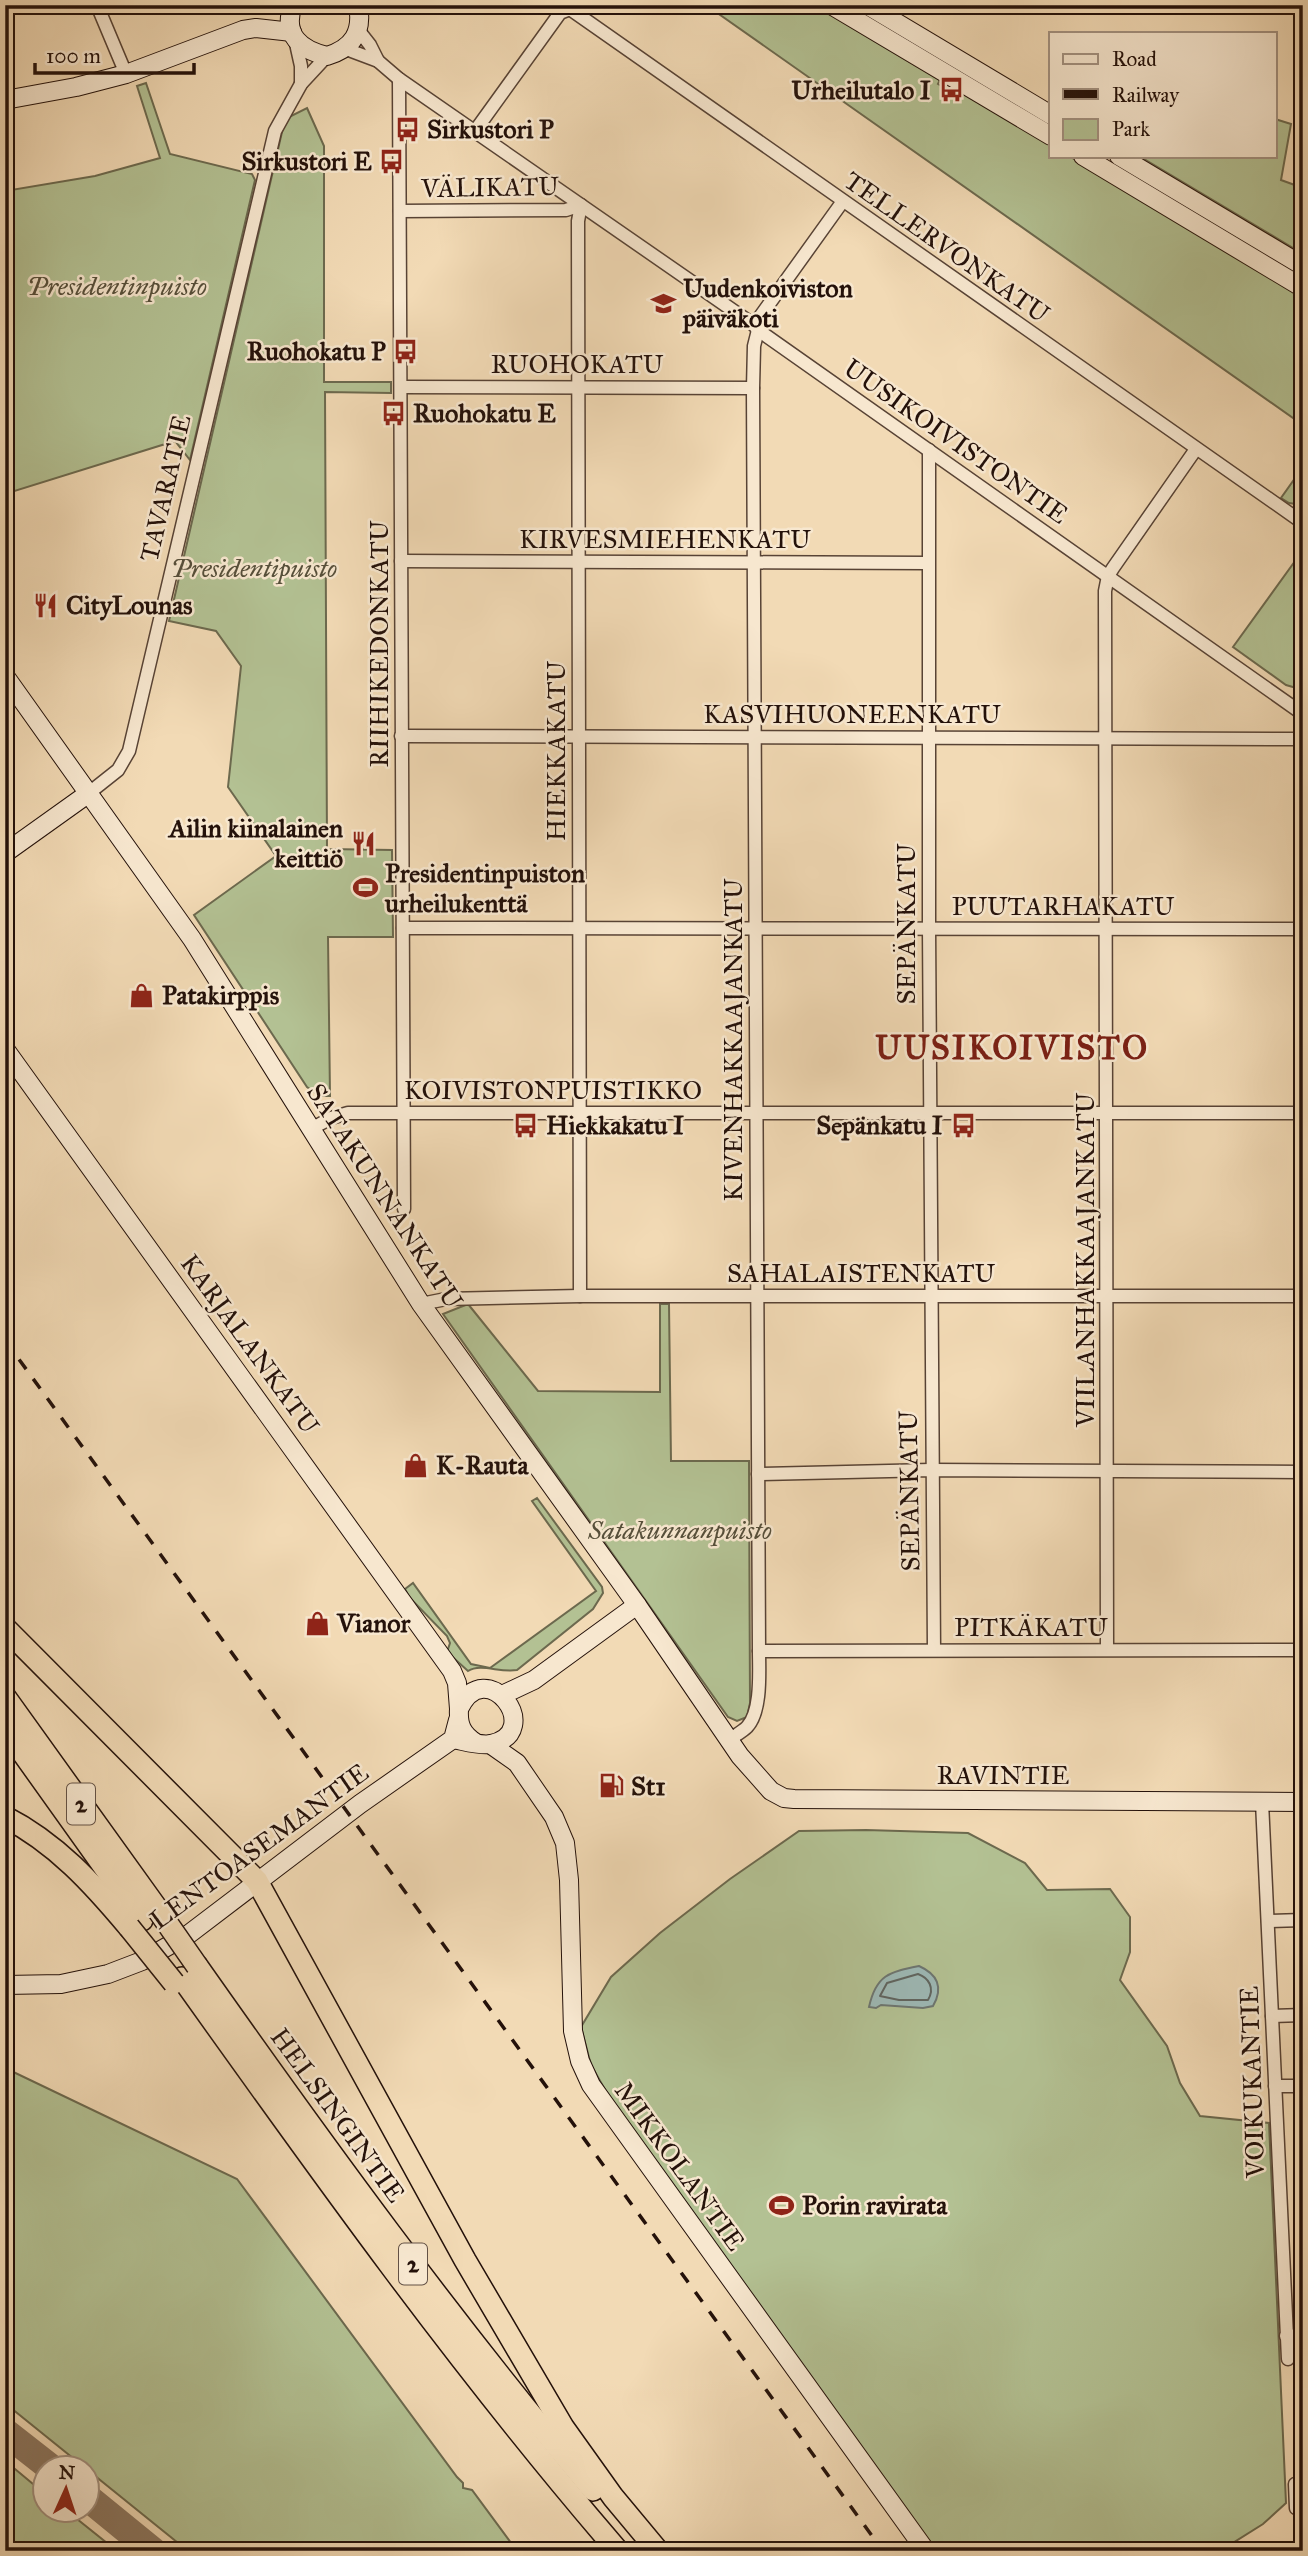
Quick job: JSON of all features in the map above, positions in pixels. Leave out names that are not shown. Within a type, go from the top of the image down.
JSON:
[{"type":"highway","points":[[5,1628],[257,1881],[465,2260],[563,2427],[613,2497],[658,2551]]},
{"type":"highway","name":"HELSINGINTIE","points":[[5,1697],[143,1919]]},
{"type":"highway","name":"HELSINGINTIE","points":[[5,1728],[184,1976],[261,2089],[427,2314],[618,2551]]},
{"type":"highway","points":[[5,1817],[45,1841],[143,1919],[184,1976]]},
{"type":"highway","name":"HELSINGINTIE","points":[[184,1976],[383,2225],[529,2414],[644,2551]]},
{"type":"main road","points":[[292,8],[290,22],[293,35],[303,48],[327,56],[346,49],[359,31],[361,18],[358,5]]},
{"type":"main road","points":[[831,5],[1049,135]]},
{"type":"main road","points":[[867,5],[1049,115]]},
{"type":"main road","points":[[256,28],[292,8]]},
{"type":"main road","points":[[5,100],[76,88],[126,74],[243,30],[256,28],[293,35]]},
{"type":"main road","points":[[1086,158],[1303,288]]},
{"type":"main road","points":[[1122,158],[1303,266]]},
{"type":"main road","name":"SATAKUNNANKATU","points":[[5,676],[192,939],[421,1304],[637,1605],[729,1740]]},
{"type":"main road","name":"TAVARATIE","points":[[5,853],[89,793]]},
{"type":"main road","name":"KARJALANKATU","points":[[5,1049],[452,1671],[457,1684],[459,1714]]},
{"type":"main road","points":[[503,1704],[637,1605]]},
{"type":"main road","name":"KARJALANKATU","points":[[452,1671],[468,1677],[503,1704]]},
{"type":"main road","points":[[471,1694],[503,1704],[507,1734],[500,1741],[483,1743],[453,1739],[459,1714],[471,1694]]},
{"type":"main road","points":[[503,1704],[517,1763]]},
{"type":"main road","points":[[459,1714],[464,1734],[517,1763]]},
{"type":"main road","name":"LENTOASEMANTIE","points":[[5,1985],[36,1986],[85,1980],[142,1961],[190,1934],[257,1881],[453,1739]]},
{"type":"main road","name":"RAVINTIE","points":[[729,1740],[765,1787],[777,1795],[794,1799],[1303,1802]]},
{"type":"main road","name":"MIKKOLANTIE","points":[[517,1763],[554,1817],[565,1843],[569,1880],[572,2013],[576,2046],[585,2074],[604,2106],[926,2551]]},
{"type":"street","points":[[97,5],[126,74]]},
{"type":"street","name":"TELLERVONKATU","points":[[475,131],[560,13],[570,9],[1299,520]]},
{"type":"street","points":[[359,31],[378,61]]},
{"type":"street","points":[[293,35],[301,66],[302,84]]},
{"type":"street","points":[[346,49],[378,61]]},
{"type":"street","name":"TAVARATIE","points":[[89,793],[118,770],[130,751],[275,131],[302,84],[327,56]]},
{"type":"street","name":"UUSIKOIVISTONTIE","points":[[378,61],[399,79],[756,327],[1303,714]]},
{"type":"street","name":"RIIHIKEDONKATU","points":[[399,79],[404,1209]]},
{"type":"street","points":[[756,327],[843,201]]},
{"type":"street","name":"VÄLIKATU","points":[[400,211],[566,210],[581,205]]},
{"type":"street","name":"HIEKKAKATU","points":[[580,1296],[578,221],[581,205]]},
{"type":"street","name":"KIVENHAKKAAJANKATU","points":[[729,1740],[752,1720],[758,1696],[760,1651],[753,562],[753,388],[756,327]]},
{"type":"street","name":"RUOHOKATU","points":[[401,387],[753,388]]},
{"type":"street","points":[[1108,576],[1196,449]]},
{"type":"street","name":"SEPÄNKATU","points":[[929,450],[931,1470],[934,1650]]},
{"type":"street","name":"KIRVESMIEHENKATU","points":[[401,561],[929,563]]},
{"type":"street","name":"VIILANHAKKAAJANKATU","points":[[1107,1649],[1109,1471],[1105,591],[1108,576]]},
{"type":"street","name":"KASVIHUONEENKATU","points":[[401,737],[579,735],[1303,739]]},
{"type":"street","name":"PUUTARHAKATU","points":[[403,928],[1303,929]]},
{"type":"street","name":"KOIVISTONPUISTIKKO","points":[[311,1129],[331,1118],[348,1113],[1303,1113]]},
{"type":"street","name":"SAHALAISTENKATU","points":[[421,1304],[446,1299],[580,1296],[1303,1296]]},
{"type":"street","points":[[758,1474],[931,1470],[1303,1472]]},
{"type":"street","name":"PITKÄKATU","points":[[760,1651],[1303,1650]]},
{"type":"street","name":"VOIKUKANTIE","points":[[1262,1802],[1288,2359]]},
{"type":"street","points":[[1268,1921],[1303,1920]]},
{"type":"street","points":[[1272,2016],[1303,2015]]},
{"type":"street","points":[[1275,2087],[1303,2086]]},
{"type":"street","points":[[1286,2336],[1303,2335]]},
{"type":"street","points":[[1295,2484],[1296,2508],[1303,2511]]},
{"type":"green space","points":[[706,5],[814,5],[940,80],[938,84],[956,95],[960,92],[1049,144],[1049,158],[1072,158],[1303,297],[1303,425]]},
{"type":"green space","name":"Presidentinpuisto","points":[[146,83],[170,154],[252,174],[255,180],[190,460],[175,441],[5,494],[5,191],[95,176],[160,158],[137,86]]},
{"type":"green space","name":"Presidentipuisto","points":[[307,108],[324,146],[324,382],[391,382],[391,393],[325,392],[327,849],[392,850],[393,937],[328,937],[330,1096],[320,1096],[307,1087],[194,915],[276,856],[228,787],[241,666],[216,631],[169,621],[285,119]]},
{"type":"green space","points":[[1276,119],[1291,124],[1281,180],[1303,188],[1303,254],[1142,158],[1276,158]]},
{"type":"green space","points":[[1303,467],[1303,505],[1289,503],[1281,498]]},
{"type":"green space","points":[[1303,550],[1303,690],[1286,685],[1233,647]]},
{"type":"green space","name":"Satakunnanpuisto","points":[[468,1304],[538,1391],[660,1392],[660,1304],[669,1304],[671,1461],[749,1461],[750,1703],[747,1717],[737,1721],[728,1717],[443,1314]]},
{"type":"green space","points":[[537,1498],[602,1587],[603,1593],[593,1609],[517,1670],[479,1668],[468,1671],[447,1652],[450,1643],[447,1636],[409,1597],[405,1589],[413,1583],[471,1664],[490,1668],[596,1591],[532,1501]]},
{"type":"green space","points":[[799,1831],[968,1833],[1025,1863],[1047,1890],[1110,1889],[1130,1917],[1130,1952],[1120,1980],[1167,2046],[1180,2083],[1200,2116],[1269,2123],[1286,2503],[1263,2524],[1220,2551],[936,2551],[611,2100],[591,2065],[581,2027],[611,1977],[660,1933],[730,1879]]},
{"type":"green space","points":[[5,2068],[237,2179],[463,2483],[463,2488],[472,2490],[517,2551],[188,2551],[102,2482],[102,2454],[68,2454],[6,2404]]},
{"type":"green space","points":[[9,2464],[32,2483],[32,2524],[83,2524],[117,2551],[13,2551]]},
{"type":"water","points":[[919,1966],[937,1982],[938,1993],[933,2006],[869,2007],[876,1988],[885,1977]]},
{"type":"taxiway","points":[[5,2432],[33,2454]]},
{"type":"taxiway","points":[[102,2509],[153,2551]]},
{"type":"railway","points":[[5,1340],[883,2551]]},
{"type":"place","name":"Urheilutalo I","points":[[951,90]]},
{"type":"place","name":"Sirkustori P","points":[[407,129]]},
{"type":"place","name":"Sirkustori E","points":[[392,161]]},
{"type":"place","name":"Uudenkoiviston päiväkoti","points":[[663,303]]},
{"type":"place","name":"Ruohokatu P","points":[[406,351]]},
{"type":"place","name":"Ruohokatu E","points":[[393,413]]},
{"type":"place","name":"CityLounas","points":[[46,605]]},
{"type":"place","name":"Ailin kiinalainen keittiö","points":[[363,843]]},
{"type":"place","name":"Presidentinpuiston urheilukenttä","points":[[365,888]]},
{"type":"place","name":"Patakirppis","points":[[142,995]]},
{"type":"place","name":"Hiekkakatu I","points":[[526,1125]]},
{"type":"place","name":"Sepänkatu I","points":[[963,1125]]},
{"type":"place","name":"K-Rauta","points":[[416,1465]]},
{"type":"place","name":"Vianor","points":[[317,1623]]},
{"type":"place","name":"St1","points":[[611,1786]]},
{"type":"place","name":"Porin ravirata","points":[[782,2205]]},
{"type":"district","name":"UUSIKOIVISTO","points":[[1012,1047]]}]
